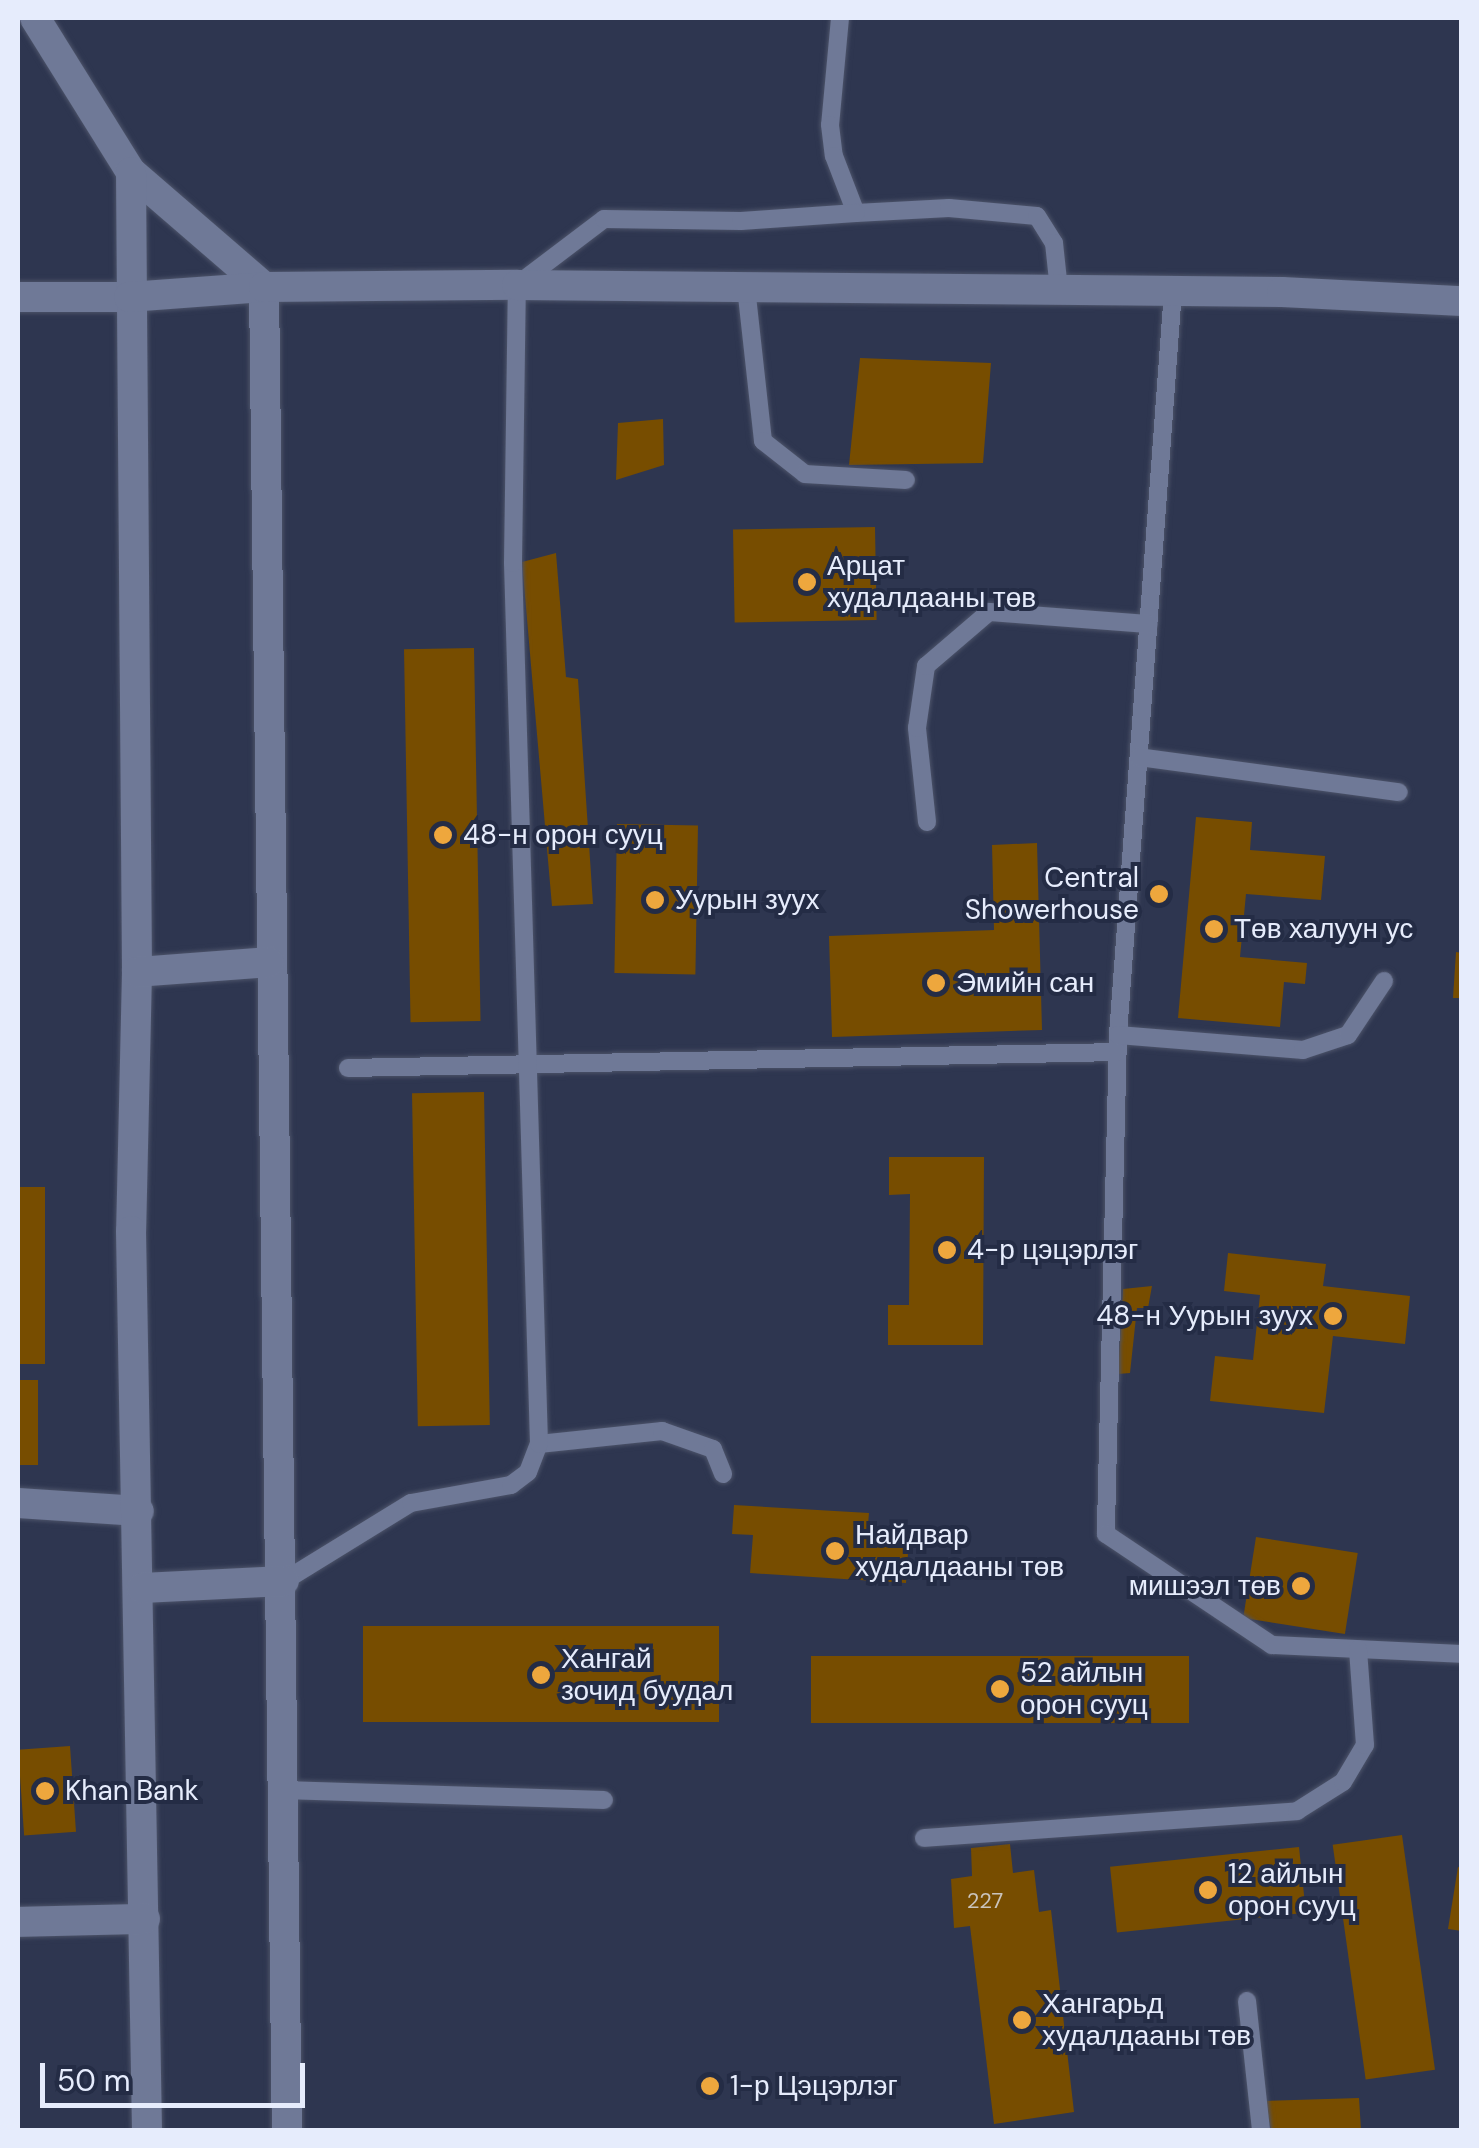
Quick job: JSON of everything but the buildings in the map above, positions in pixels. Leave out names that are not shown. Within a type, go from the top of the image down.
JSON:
[{"type":"main road","points":[[35,18],[131,172],[264,286],[269,962],[284,1582],[287,2130]]},
{"type":"main road","points":[[131,172],[137,972],[131,1231],[142,1588],[146,2130]]},
{"type":"main road","points":[[18,297],[129,297],[264,286],[517,286],[1059,290],[1462,302]]},
{"type":"main road","points":[[137,972],[269,962]]},
{"type":"main road","points":[[18,1504],[140,1511]]},
{"type":"main road","points":[[142,1588],[284,1582]]},
{"type":"main road","points":[[18,1922],[145,1918]]},
{"type":"lane","points":[[840,18],[830,125],[834,156],[856,212]]},
{"type":"lane","points":[[284,1582],[411,1503],[511,1485],[528,1472],[539,1444],[513,563],[517,286],[604,219],[741,221],[948,208],[1037,216],[1054,243],[1059,290]]},
{"type":"lane","points":[[746,288],[763,440],[805,474],[906,480]]},
{"type":"lane","points":[[1173,292],[1118,1044],[1106,1534],[1272,1645],[1462,1654]]},
{"type":"lane","points":[[927,822],[918,728],[926,666],[989,612],[1148,624]]},
{"type":"lane","points":[[1139,757],[1399,792]]},
{"type":"lane","points":[[348,1068],[1118,1044],[1303,1050],[1348,1035],[1384,981]]},
{"type":"lane","points":[[539,1444],[662,1431],[713,1449],[724,1474]]},
{"type":"lane","points":[[924,1838],[1297,1811],[1344,1782],[1365,1745],[1358,1649]]},
{"type":"lane","points":[[284,1790],[604,1800]]},
{"type":"lane","points":[[1247,2001],[1262,2130]]},
{"type":"place","name":"Арцат худалдааны төв","points":[[807,582]]},
{"type":"place","name":"48-н орон сууц","points":[[443,835]]},
{"type":"place","name":"Central Showerhouse","points":[[1159,894]]},
{"type":"place","name":"Уурын зуух","points":[[655,900]]},
{"type":"place","name":"Төв халуун ус","points":[[1214,929]]},
{"type":"place","name":"Эмийн сан","points":[[936,983]]},
{"type":"place","name":"4-р цэцэрлэг","points":[[947,1250]]},
{"type":"place","name":"48-н Уурын зуух","points":[[1333,1316]]},
{"type":"place","name":"Найдвар худалдааны төв","points":[[835,1551]]},
{"type":"place","name":"мишээл төв","points":[[1301,1586]]},
{"type":"place","name":"Хангай зочид буудал","points":[[541,1675]]},
{"type":"place","name":"52 айлын орон сууц","points":[[1000,1689]]},
{"type":"place","name":"Khan Bank","points":[[45,1791]]},
{"type":"place","name":"12 айлын орон сууц","points":[[1208,1890]]},
{"type":"place","name":"Хангарьд худалдааны төв","points":[[1022,2020]]},
{"type":"place","name":"1-р Цэцэрлэг","points":[[710,2086]]}]
